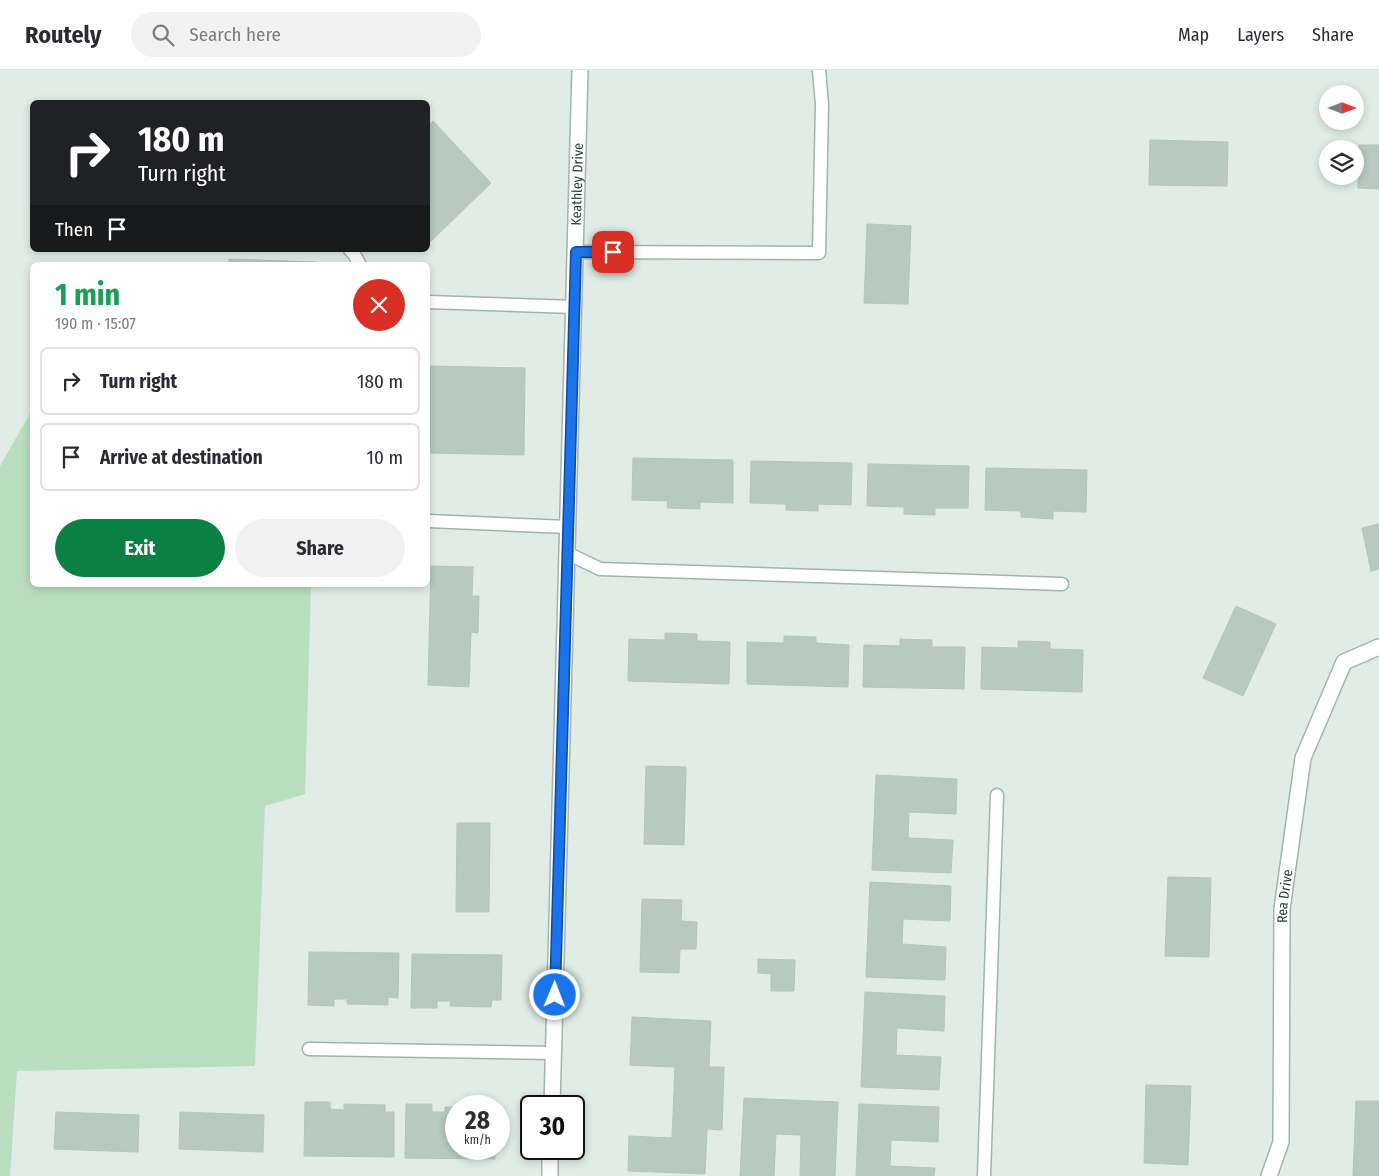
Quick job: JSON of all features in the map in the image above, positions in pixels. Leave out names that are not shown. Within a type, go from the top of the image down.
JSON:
[{"type":"street","name":"Keathley Drive","points":[[552,1095],[580,70]]},
{"type":"street","name":"Rea Drive","points":[[1269,1176],[1281,1142],[1282,909],[1303,758],[1344,662],[1379,647]]},
{"type":"street","points":[[550,1160],[550,1176]]},
{"type":"lane","points":[[576,252],[819,253],[822,104],[819,70]]},
{"type":"lane","points":[[430,302],[574,307]]},
{"type":"lane","points":[[430,521],[568,527]]},
{"type":"lane","points":[[568,553],[600,569],[1062,584]]},
{"type":"lane","points":[[984,1176],[997,795]]},
{"type":"lane","points":[[309,1049],[554,1053]]},
{"type":"green space","points":[[30,414],[30,587],[311,587],[305,794],[265,806],[255,1066],[17,1071],[10,1176],[0,1176],[0,466]]},
{"type":"building","points":[[433,121],[491,183],[430,242],[430,124]]},
{"type":"building","points":[[1150,140],[1228,142],[1227,186],[1149,185]]},
{"type":"building","points":[[1364,145],[1379,145],[1379,189],[1358,188],[1358,185],[1364,185]]},
{"type":"building","points":[[867,224],[911,226],[908,304],[864,303]]},
{"type":"building","points":[[229,259],[316,262],[229,262]]},
{"type":"building","points":[[430,366],[525,368],[524,455],[430,453]]},
{"type":"building","points":[[633,458],[733,460],[733,503],[700,502],[700,509],[667,508],[668,501],[632,500]]},
{"type":"building","points":[[751,461],[852,463],[851,505],[818,504],[818,511],[786,510],[786,504],[750,503]]},
{"type":"building","points":[[868,464],[969,466],[968,508],[935,508],[935,515],[904,514],[904,507],[867,506]]},
{"type":"building","points":[[986,468],[1087,470],[1086,512],[1053,511],[1053,519],[1021,517],[1021,511],[985,510]]},
{"type":"building","points":[[1379,524],[1379,569],[1371,571],[1362,528]]},
{"type":"building","points":[[431,566],[473,567],[472,596],[479,596],[478,633],[471,632],[469,687],[428,685]]},
{"type":"building","points":[[1236,606],[1276,624],[1243,696],[1203,678]]},
{"type":"building","points":[[665,633],[697,634],[697,641],[730,642],[729,684],[628,681],[629,639],[665,640]]},
{"type":"building","points":[[784,636],[816,637],[816,643],[849,645],[848,687],[747,684],[747,642],[784,643]]},
{"type":"building","points":[[900,639],[932,640],[932,647],[965,647],[964,689],[863,687],[864,645],[900,646]]},
{"type":"building","points":[[1018,641],[1050,642],[1050,649],[1083,650],[1082,692],[981,689],[982,647],[1018,648]]},
{"type":"building","points":[[646,766],[686,767],[684,845],[644,844]]},
{"type":"building","points":[[876,775],[957,779],[956,814],[909,812],[908,838],[953,840],[951,873],[872,870]]},
{"type":"building","points":[[457,823],[490,823],[489,912],[456,912]]},
{"type":"building","points":[[1168,877],[1211,878],[1209,957],[1165,956]]},
{"type":"building","points":[[870,882],[951,886],[950,921],[903,919],[902,944],[946,947],[945,980],[866,977]]},
{"type":"building","points":[[642,899],[682,900],[681,921],[697,922],[696,949],[680,949],[679,973],[640,972]]},
{"type":"building","points":[[309,952],[399,953],[398,998],[388,997],[388,1005],[347,1004],[347,999],[334,999],[334,1006],[308,1005]]},
{"type":"building","points":[[412,954],[502,955],[501,1000],[492,1000],[491,1007],[450,1006],[451,1001],[437,1001],[437,1008],[411,1008]]},
{"type":"building","points":[[758,959],[795,960],[794,991],[771,991],[771,974],[758,973]]},
{"type":"building","points":[[865,992],[945,996],[944,1031],[897,1028],[896,1055],[941,1057],[939,1090],[861,1087]]},
{"type":"building","points":[[632,1017],[711,1021],[709,1067],[724,1067],[722,1130],[707,1129],[705,1174],[628,1171],[629,1136],[672,1138],[675,1067],[630,1065]]},
{"type":"building","points":[[1146,1085],[1191,1086],[1188,1165],[1144,1163]]},
{"type":"building","points":[[744,1098],[838,1102],[835,1176],[800,1176],[801,1135],[776,1134],[774,1176],[740,1176]]},
{"type":"building","points":[[1356,1101],[1379,1101],[1379,1176],[1353,1176]]},
{"type":"building","points":[[305,1102],[330,1102],[330,1109],[344,1110],[344,1104],[385,1105],[385,1112],[394,1112],[394,1157],[304,1156]]},
{"type":"building","points":[[406,1104],[432,1104],[432,1112],[445,1112],[445,1158],[405,1158]]},
{"type":"building","points":[[859,1104],[939,1107],[938,1142],[891,1140],[890,1166],[935,1168],[934,1176],[856,1176]]},
{"type":"building","points":[[56,1112],[139,1115],[138,1152],[54,1149]]},
{"type":"building","points":[[180,1112],[264,1115],[263,1152],[179,1149]]},
{"type":"route","points":[[555,995],[576,252],[613,252]]}]
